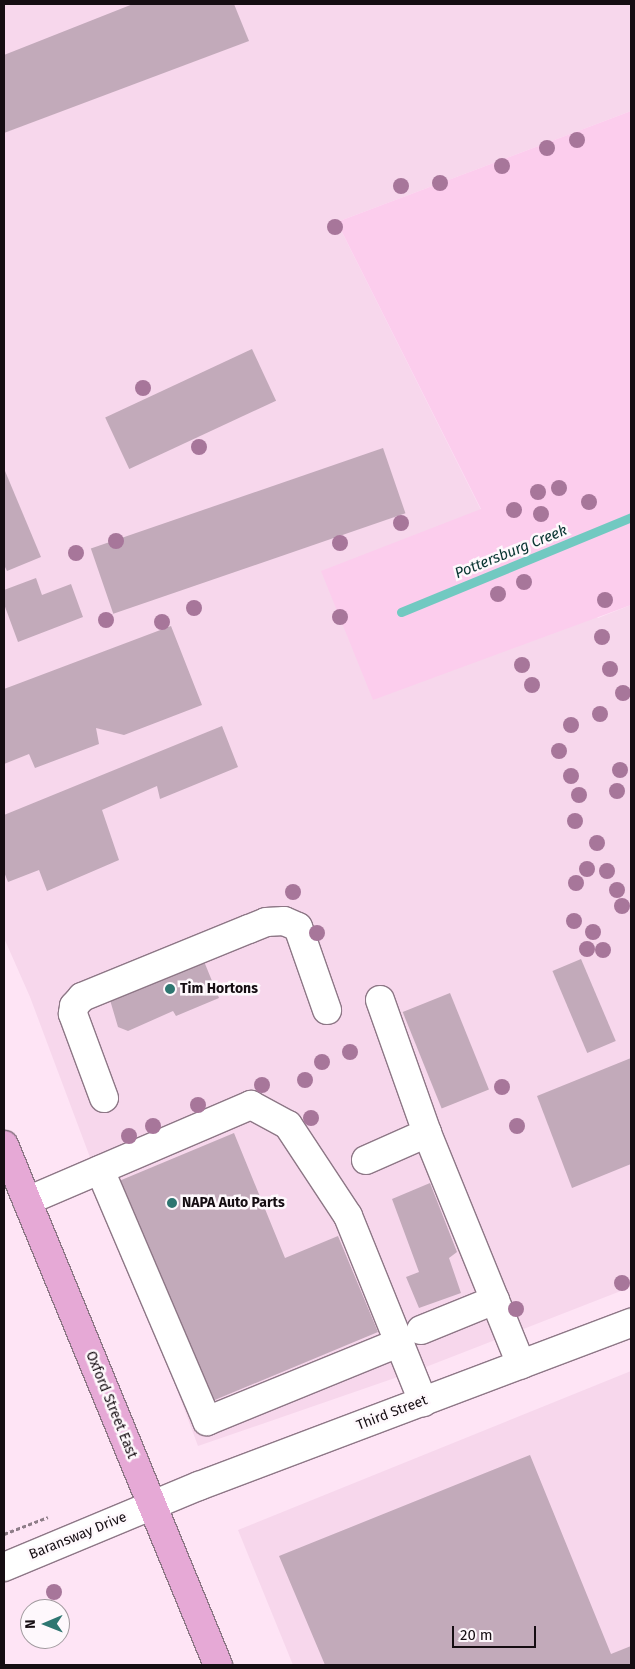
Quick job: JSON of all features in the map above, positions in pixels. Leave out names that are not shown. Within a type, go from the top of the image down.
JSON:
[{"type":"main road","name":"Oxford Street East","points":[[4,1145],[218,1665]]},
{"type":"street","points":[[104,1098],[73,1014],[74,1006],[82,997],[266,922],[284,921],[298,927],[327,1010]]},
{"type":"street","points":[[380,1000],[427,1133],[521,1364]]},
{"type":"street","points":[[27,1201],[251,1105],[288,1125],[348,1216],[411,1336],[423,1402]]},
{"type":"street","points":[[366,1160],[427,1133]]},
{"type":"street","points":[[100,1170],[207,1421],[494,1300]]},
{"type":"street","name":"Third Street","points":[[153,1506],[631,1323]]},
{"type":"street","name":"Baransway Drive","points":[[4,1567],[153,1506]]},
{"type":"shaded area","points":[[4,4],[631,4],[631,111],[337,222],[481,510],[598,618],[631,605],[631,1287],[418,1370],[198,1446],[30,997],[4,938]]},
{"type":"shaded area","points":[[631,111],[631,605],[373,700],[321,571],[481,509],[337,222]]},
{"type":"shaded area","points":[[631,1371],[631,1665],[293,1665],[238,1530]]},
{"type":"building","points":[[133,4],[234,4],[249,41],[4,133],[4,55]]},
{"type":"building","points":[[252,349],[276,401],[129,469],[105,417]]},
{"type":"building","points":[[383,448],[405,513],[113,614],[91,549]]},
{"type":"building","points":[[5,471],[41,557],[7,571],[4,565]]},
{"type":"building","points":[[36,578],[42,595],[71,584],[83,617],[18,642],[4,604],[4,590]]},
{"type":"building","points":[[171,626],[202,705],[124,735],[96,728],[99,744],[35,768],[29,754],[4,764],[4,689]]},
{"type":"building","points":[[222,726],[238,767],[160,799],[157,786],[102,810],[119,860],[47,891],[39,870],[8,882],[4,872],[4,815]]},
{"type":"building","name":"Tim Hortons","points":[[201,954],[219,998],[176,1016],[173,1011],[128,1031],[118,1027],[110,1000]]},
{"type":"building","points":[[581,959],[616,1041],[587,1053],[552,971]]},
{"type":"building","points":[[450,993],[489,1089],[442,1109],[403,1012]]},
{"type":"building","points":[[631,1058],[631,1164],[572,1188],[537,1096]]},
{"type":"building","points":[[234,1133],[285,1258],[338,1236],[378,1332],[210,1402],[119,1181]]},
{"type":"building","points":[[430,1183],[457,1252],[449,1258],[461,1293],[419,1308],[406,1277],[419,1272],[392,1199]]},
{"type":"building","points":[[530,1455],[611,1654],[631,1646],[631,1665],[325,1665],[279,1556]]},
{"type":"waterway","name":"Pottersburg Creek","points":[[401,612],[631,517]]},
{"type":"place","name":"Tim Hortons","points":[[170,989]]},
{"type":"place","name":"NAPA Auto Parts","points":[[172,1203]]}]
